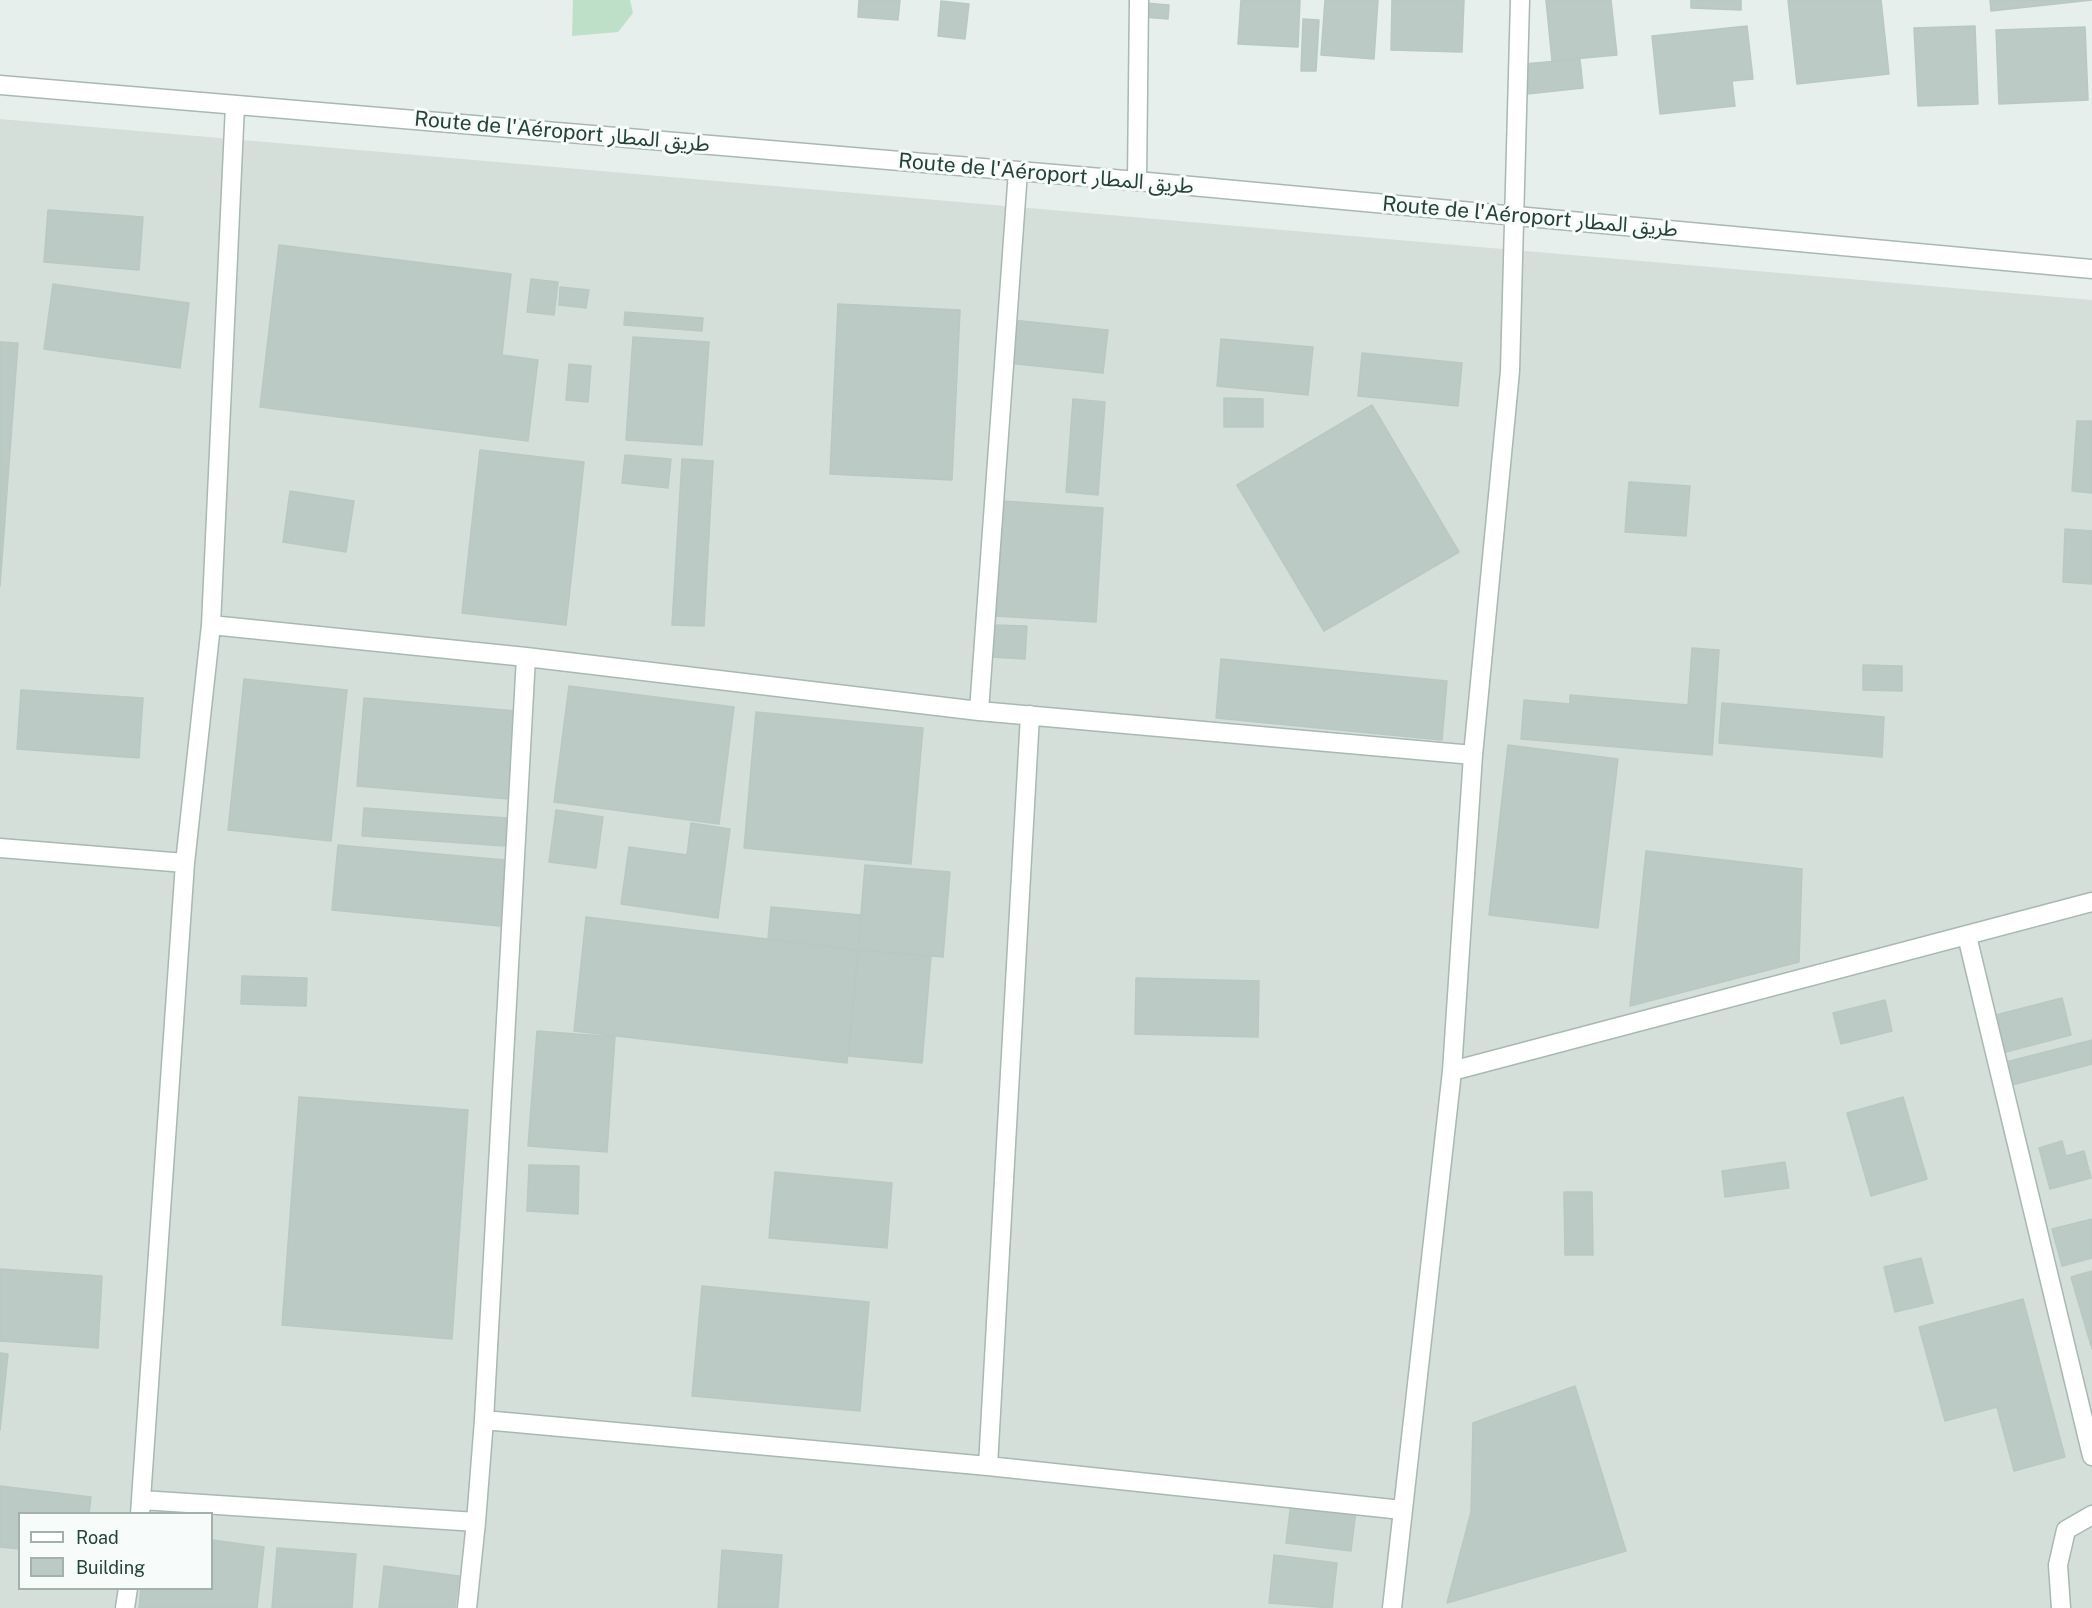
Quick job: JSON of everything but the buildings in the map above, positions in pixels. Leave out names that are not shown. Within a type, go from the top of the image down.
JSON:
[{"type":"street","points":[[1137,181],[1139,0]]},
{"type":"street","points":[[1392,1608],[1452,1071],[1473,755],[1510,371],[1520,0]]},
{"type":"street","name":"Route de l'Aéroport طريق المطار","points":[[0,85],[1137,181],[2092,269]]},
{"type":"street","points":[[235,105],[211,625],[185,863],[141,1507],[476,1522]]},
{"type":"street","points":[[979,711],[1018,171]]},
{"type":"street","points":[[211,625],[526,657],[979,711],[1473,755]]},
{"type":"street","points":[[466,1608],[484,1420],[526,657]]},
{"type":"street","points":[[988,1467],[1030,715]]},
{"type":"street","points":[[0,848],[185,863]]},
{"type":"street","points":[[1452,1071],[2092,902]]},
{"type":"street","points":[[1967,936],[2092,1456]]},
{"type":"street","points":[[484,1420],[988,1467],[1402,1510]]},
{"type":"street","points":[[2061,1608],[2058,1565],[2066,1530],[2092,1515]]},
{"type":"street","points":[[125,1608],[128,1590]]},
{"type":"shaded area","points":[[0,119],[2092,300],[2092,1608],[0,1608]]},
{"type":"green space","points":[[573,0],[630,0],[633,13],[618,32],[572,36]]}]
